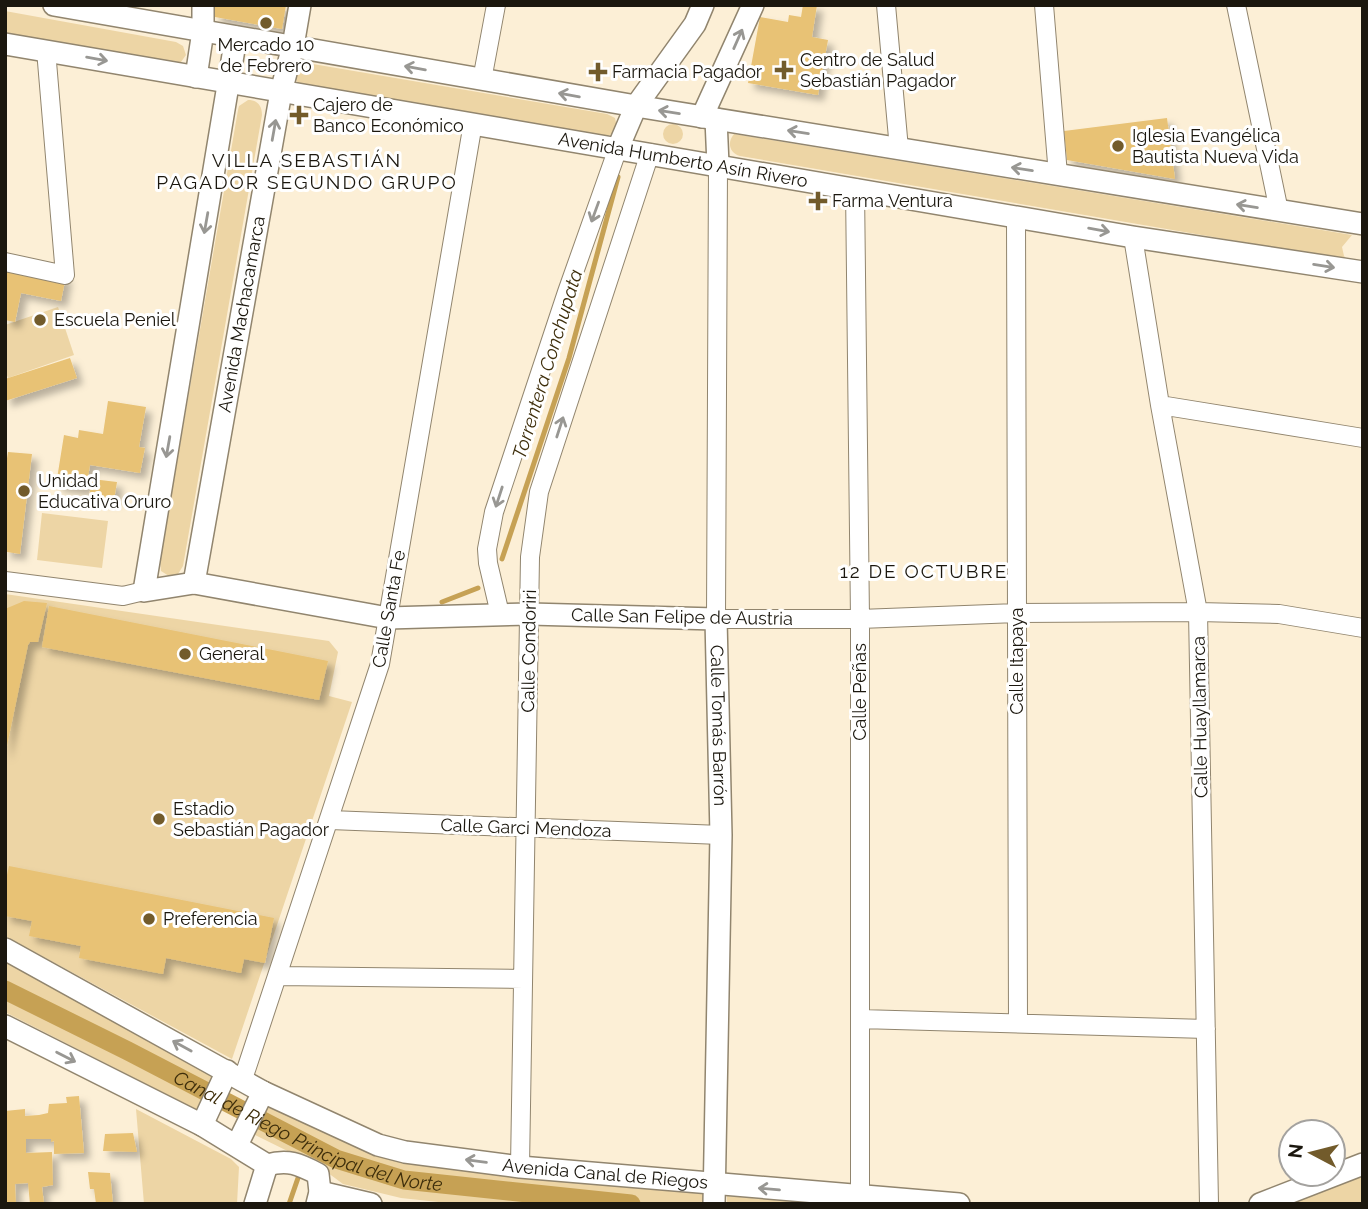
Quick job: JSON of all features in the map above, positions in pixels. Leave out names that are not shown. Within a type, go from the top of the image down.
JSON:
[{"type":"street","points":[[54,5],[636,106],[1363,224]]},
{"type":"street","points":[[196,77],[203,31],[203,5]]},
{"type":"street","name":"Avenida Machacamarca","points":[[194,583],[281,92],[300,5]]},
{"type":"street","points":[[482,80],[496,5]]},
{"type":"street","points":[[500,614],[487,550],[494,512],[567,292],[618,148],[636,106],[695,24],[703,5]]},
{"type":"street","points":[[718,165],[709,118],[753,5]]},
{"type":"street","points":[[886,5],[899,149]]},
{"type":"street","points":[[1044,5],[1058,175]]},
{"type":"street","points":[[1236,5],[1279,211]]},
{"type":"street","points":[[144,591],[236,37]]},
{"type":"street","name":"Avenida Humberto Asín Rivero","points":[[5,44],[1133,237],[1362,268]]},
{"type":"street","points":[[5,262],[65,275],[46,50]]},
{"type":"street","name":"Calle Santa Fe","points":[[220,1094],[278,976],[380,664],[473,123]]},
{"type":"street","name":"Calle Condoriri","points":[[520,1167],[530,557],[539,492],[650,153]]},
{"type":"street","name":"Calle Tomás Barrón","points":[[714,1194],[721,835],[716,619],[718,165]]},
{"type":"street","name":"Calle Peñas","points":[[855,188],[860,619],[860,1196]]},
{"type":"street","name":"Calle Itapaya","points":[[1016,216],[1017,1023]]},
{"type":"street","name":"Calle Huayllamarca","points":[[1133,237],[1198,612],[1209,1204]]},
{"type":"street","points":[[1160,405],[1363,438]]},
{"type":"street","name":"Calle San Felipe de Austria","points":[[5,581],[123,596],[194,583],[388,618],[530,614],[716,619],[860,619],[1017,613],[1198,612],[1279,614],[1363,628]]},
{"type":"street","name":"Calle Garci Mendoza","points":[[330,820],[721,835]]},
{"type":"street","name":"Avenida Canal de Riegos","points":[[5,948],[220,1094],[237,1145],[267,1165]]},
{"type":"street","points":[[278,976],[523,979]]},
{"type":"street","points":[[860,1019],[1206,1029]]},
{"type":"street","name":"Avenida Canal de Riegos","points":[[5,1026],[220,1094],[255,1108],[405,1152],[714,1194],[860,1196],[959,1204]]},
{"type":"street","points":[[237,1145],[255,1108]]},
{"type":"street","points":[[256,1204],[267,1165],[282,1161],[295,1162],[318,1174],[319,1198],[371,1204]]},
{"type":"street","points":[[1260,1204],[1363,1164]]},
{"type":"shaded area","points":[[5,11],[176,42],[183,46],[186,55],[177,64],[5,34]]},
{"type":"shaded area","points":[[307,63],[607,114],[615,118],[617,127],[612,134],[604,137],[299,84],[294,77],[298,65]]},
{"type":"shaded area","points":[[248,100],[258,104],[262,115],[183,566],[178,574],[169,576],[161,571],[160,561],[238,110],[239,106]]},
{"type":"shaded area","points":[[669,124],[677,124],[683,134],[677,144],[669,144],[663,138],[663,130]]},
{"type":"shaded area","points":[[734,134],[1352,235],[1342,247],[1348,260],[740,156],[730,147]]},
{"type":"shaded area","points":[[58,307],[74,355],[8,378],[5,370],[5,325]]},
{"type":"shaded area","points":[[42,513],[108,521],[102,568],[37,560]]},
{"type":"shaded area","name":"Estadio Sebastián Pagador","points":[[5,594],[329,641],[338,652],[329,696],[352,702],[232,1059],[5,936]]},
{"type":"shaded area","points":[[5,961],[215,1075],[199,1111],[5,1012]]},
{"type":"shaded area","points":[[269,1103],[370,1153],[389,1159],[704,1194],[703,1204],[457,1204],[401,1198],[343,1184],[320,1167],[253,1134]]},
{"type":"shaded area","points":[[136,1109],[231,1159],[239,1167],[237,1204],[144,1204]]},
{"type":"shaded area","points":[[1363,1174],[1363,1204],[1288,1204],[1328,1188],[1347,1188],[1347,1180]]},
{"type":"shaded area","points":[[727,1196],[823,1204],[727,1204]]},
{"type":"building","name":"Mercado 10 de Febrero","points":[[215,5],[286,5],[282,29],[215,17]]},
{"type":"building","points":[[803,5],[817,5],[812,37],[828,40],[818,95],[748,83],[760,17],[788,22],[789,15],[801,17]]},
{"type":"building","name":"Iglesia Evangélica Bautista Nueva Vida","points":[[1167,118],[1175,179],[1067,160],[1064,131]]},
{"type":"building","points":[[5,268],[66,276],[61,301],[21,293],[15,322],[5,320]]},
{"type":"building","points":[[70,358],[77,378],[5,401],[5,379]]},
{"type":"building","points":[[108,401],[146,407],[139,447],[145,448],[140,473],[90,465],[86,490],[56,485],[64,435],[78,438],[79,430],[103,434]]},
{"type":"building","points":[[8,452],[32,454],[20,554],[7,552],[5,556],[5,471]]},
{"type":"building","points":[[92,479],[117,482],[114,500],[89,497]]},
{"type":"building","points":[[24,601],[47,603],[38,642],[30,642],[28,645],[5,755],[5,609]]},
{"type":"building","name":"General","points":[[49,606],[328,661],[319,700],[42,647]]},
{"type":"building","name":"Preferencia","points":[[9,866],[274,918],[265,963],[244,959],[241,973],[166,958],[163,974],[79,958],[81,946],[29,936],[32,921],[5,916],[5,884]]},
{"type":"building","points":[[79,1096],[84,1153],[54,1154],[54,1141],[51,1142],[51,1139],[26,1139],[26,1153],[52,1152],[53,1185],[42,1187],[44,1204],[30,1204],[28,1183],[15,1184],[16,1204],[5,1204],[5,1111],[25,1109],[25,1116],[39,1115],[48,1113],[49,1104],[67,1103],[66,1097]]},
{"type":"building","points":[[133,1133],[137,1152],[103,1151],[105,1134]]},
{"type":"building","points":[[88,1172],[110,1173],[113,1204],[96,1204],[94,1189],[90,1189]]},
{"type":"waterway","name":"Torrentera Conchupata","points":[[502,559],[569,358],[618,177]]},
{"type":"waterway","name":"Torrentera Conchupata","points":[[442,602],[478,588]]},
{"type":"waterway","name":"Canal de Riego Principal del Norte","points":[[5,990],[336,1159],[404,1180],[631,1204]]},
{"type":"waterway","points":[[289,1204],[298,1178]]},
{"type":"place","name":"Mercado 10 de Febrero","points":[[266,23]]},
{"type":"place","name":"Centro de Salud Sebastián Pagador","points":[[784,70]]},
{"type":"place","name":"Farmacia Pagador","points":[[598,72]]},
{"type":"place","name":"Cajero de Banco Económico","points":[[299,115]]},
{"type":"place","name":"Iglesia Evangélica Bautista Nueva Vida","points":[[1118,146]]},
{"type":"place","name":"Farma Ventura","points":[[818,201]]},
{"type":"place","name":"Escuela Peniel","points":[[40,320]]},
{"type":"place","name":"Unidad Educativa Oruro","points":[[24,491]]},
{"type":"place","name":"General","points":[[185,654]]},
{"type":"place","name":"Estadio Sebastián Pagador","points":[[159,819]]},
{"type":"place","name":"Preferencia","points":[[149,919]]},
{"type":"district","name":"VILLA SEBASTIÁN PAGADOR SEGUNDO GRUPO","points":[[307,171]]},
{"type":"district","name":"12 DE OCTUBRE","points":[[924,571]]}]
